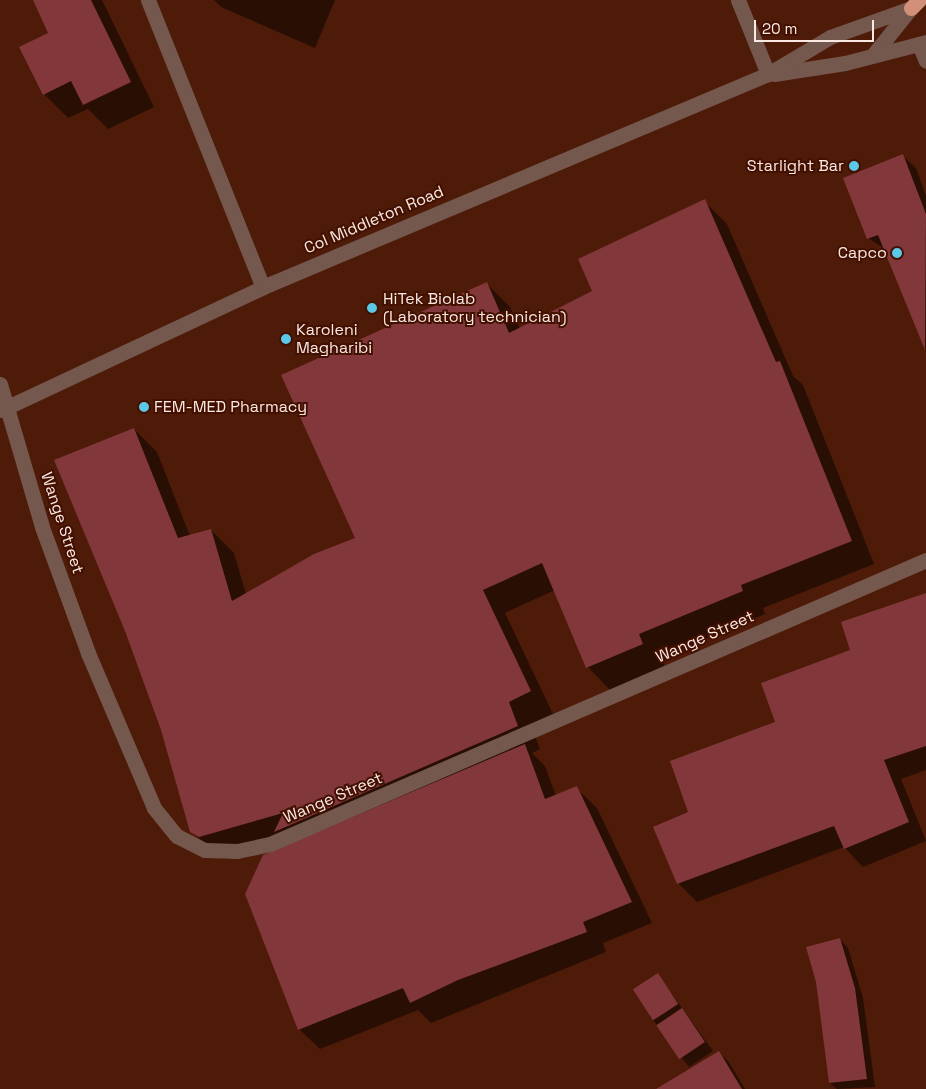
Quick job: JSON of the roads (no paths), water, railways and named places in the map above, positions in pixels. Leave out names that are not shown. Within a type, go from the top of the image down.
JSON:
[{"type":"street","points":[[148,0],[263,287]]},
{"type":"street","points":[[738,0],[768,74]]},
{"type":"street","name":"Col Middleton Road","points":[[4,408],[263,287],[768,74],[830,37],[915,4]]},
{"type":"street","name":"Col Middleton Road","points":[[871,56],[915,4]]},
{"type":"street","points":[[924,40],[926,61]]},
{"type":"street","name":"Col Middleton Road","points":[[768,74],[871,56],[924,40]]},
{"type":"street","name":"Wange Street","points":[[0,384],[4,408],[42,527],[84,644],[154,808],[177,836],[206,850],[237,851],[270,844],[926,560]]},
{"type":"place","name":"Starlight Bar","points":[[854,166]]},
{"type":"place","name":"Capco","points":[[897,253]]},
{"type":"place","name":"HiTek Biolab (Laboratory technician)","points":[[372,308]]},
{"type":"place","name":"Karoleni Magharibi","points":[[286,339]]},
{"type":"place","name":"FEM-MED Pharmacy","points":[[144,407]]}]
